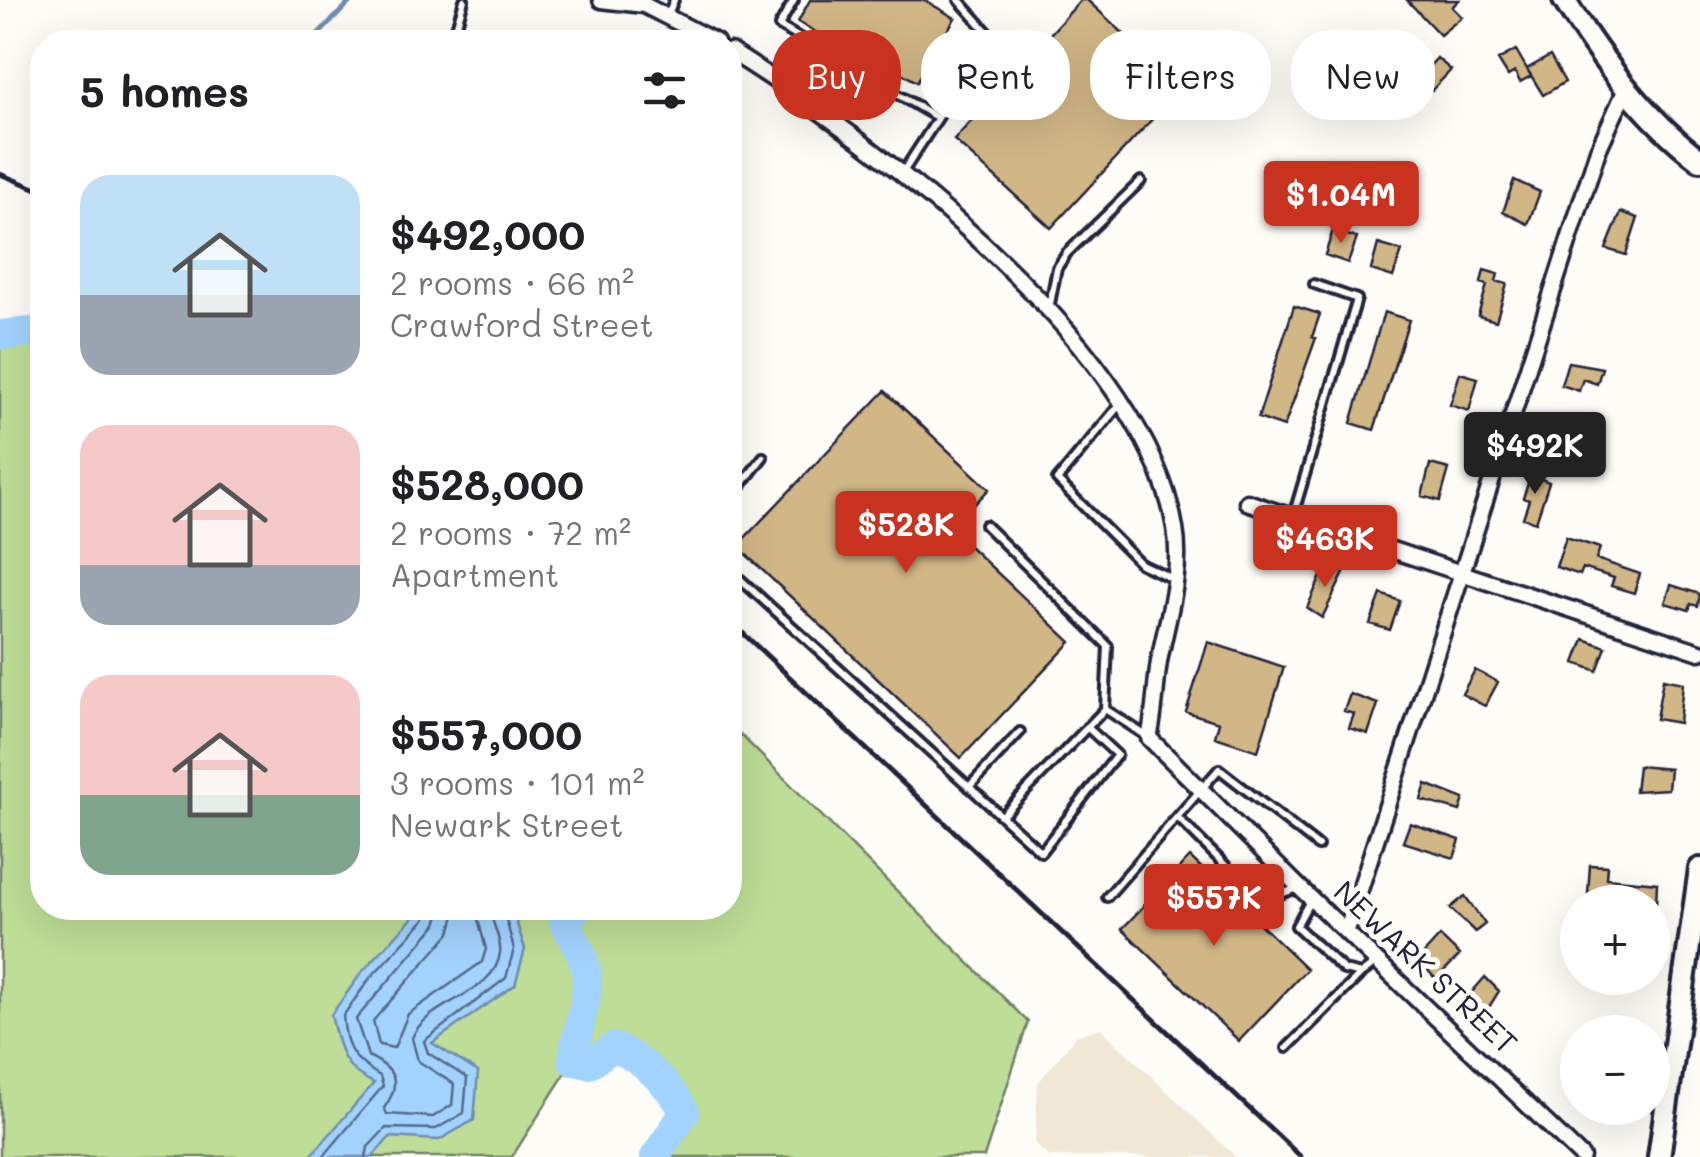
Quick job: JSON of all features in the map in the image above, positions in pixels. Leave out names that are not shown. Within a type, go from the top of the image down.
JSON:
[{"type":"main road","points":[[1564,0],[1626,89],[1670,137],[1700,160]]},
{"type":"main road","points":[[1659,1157],[1700,869]]},
{"type":"street","points":[[602,0],[644,5],[694,30]]},
{"type":"street","points":[[742,59],[817,106],[903,174],[1048,312],[1122,402],[1164,482],[1179,556],[1149,738]]},
{"type":"street","points":[[1348,930],[1598,150],[1626,89]]},
{"type":"street","points":[[1247,502],[1700,652]]},
{"type":"street","name":"NEWARK STREET","points":[[1149,738],[1299,888],[1348,930],[1582,1157]]},
{"type":"lane","points":[[455,30],[464,0]]},
{"type":"lane","points":[[668,16],[674,0]]},
{"type":"lane","points":[[794,0],[779,26],[921,108]]},
{"type":"lane","points":[[960,0],[986,30]]},
{"type":"lane","points":[[903,174],[937,120]]},
{"type":"lane","points":[[1048,312],[1057,268],[1140,180]]},
{"type":"lane","points":[[1292,517],[1357,299],[1314,284]]},
{"type":"lane","points":[[1122,402],[1056,480],[1140,564],[1176,580]]},
{"type":"lane","points":[[742,485],[763,458]]},
{"type":"lane","points":[[985,525],[1108,646],[1105,709],[1002,816]]},
{"type":"lane","points":[[742,581],[1041,852],[1117,756],[1087,727]]},
{"type":"lane","points":[[1105,709],[1149,738]]},
{"type":"lane","points":[[969,786],[1020,732]]},
{"type":"lane","points":[[1107,896],[1219,769],[1318,846]]},
{"type":"lane","points":[[1177,818],[1253,893],[1275,896],[1299,888]]},
{"type":"lane","points":[[1312,898],[1296,926],[1344,970],[1362,974]]},
{"type":"lane","points":[[1287,1048],[1379,961]]},
{"type":"shaded area","points":[[1100,1028],[1236,1157],[1049,1157],[1035,1144],[1038,1083],[1076,1036]]},
{"type":"green space","points":[[30,332],[30,920],[742,920],[742,736],[1028,1022],[984,1157],[655,1157],[685,1111],[654,1073],[613,1047],[590,1064],[573,1061],[512,1157],[0,1157],[0,336]]},
{"type":"water","points":[[411,920],[516,920],[525,949],[515,985],[432,1043],[478,1072],[474,1120],[439,1140],[390,1137],[372,1157],[310,1157],[374,1083],[348,1064],[331,1015],[362,972]]},
{"type":"building","points":[[810,0],[924,0],[955,18],[948,30],[921,30],[921,75],[917,82],[901,73],[901,30],[812,30],[798,22]]},
{"type":"building","points":[[1081,0],[1087,0],[1120,30],[1090,30],[1090,120],[1151,120],[1051,228],[954,140],[972,120],[1070,120],[1070,30],[1054,30]]},
{"type":"building","points":[[1407,0],[1459,0],[1452,7],[1462,17],[1440,35]]},
{"type":"building","points":[[1516,50],[1531,76],[1520,82],[1515,72],[1508,76],[1498,60]]},
{"type":"building","points":[[1550,56],[1565,82],[1543,95],[1527,69]]},
{"type":"building","points":[[1437,58],[1451,70],[1435,87]]},
{"type":"building","points":[[1514,180],[1540,192],[1528,224],[1503,212]]},
{"type":"building","points":[[1621,212],[1638,218],[1626,255],[1606,249]]},
{"type":"building","points":[[1333,230],[1357,238],[1348,263],[1325,255]]},
{"type":"building","points":[[1378,244],[1402,251],[1393,277],[1371,270]]},
{"type":"building","points":[[1484,270],[1498,274],[1496,281],[1507,284],[1496,321],[1478,316],[1487,285],[1481,283]]},
{"type":"building","points":[[1294,306],[1320,314],[1312,337],[1316,338],[1284,427],[1258,418]]},
{"type":"building","points":[[1384,312],[1409,320],[1374,430],[1351,423]]},
{"type":"building","points":[[1568,362],[1602,368],[1597,384],[1583,379],[1579,391],[1561,385]]},
{"type":"building","points":[[1460,373],[1478,378],[1469,411],[1450,405]]},
{"type":"building","points":[[885,391],[989,489],[951,529],[1071,642],[961,758],[742,551],[742,541]]},
{"type":"building","points":[[1430,464],[1449,469],[1440,501],[1422,496]]},
{"type":"building","points":[[1531,475],[1549,482],[1536,522],[1523,518],[1529,500],[1523,498]]},
{"type":"building","points":[[1566,537],[1600,548],[1596,559],[1640,574],[1634,593],[1611,586],[1614,578],[1583,568],[1580,575],[1556,567]]},
{"type":"building","points":[[1326,565],[1345,571],[1322,618],[1307,608]]},
{"type":"building","points":[[1671,585],[1700,594],[1698,606],[1691,604],[1689,610],[1665,603]]},
{"type":"building","points":[[1381,594],[1400,601],[1390,630],[1370,624]]},
{"type":"building","points":[[1584,639],[1606,647],[1597,671],[1575,663]]},
{"type":"building","points":[[1208,642],[1284,667],[1258,751],[1215,737],[1219,722],[1186,712]]},
{"type":"building","points":[[1475,670],[1498,682],[1485,706],[1462,694]]},
{"type":"building","points":[[1663,679],[1683,683],[1679,723],[1656,719]]},
{"type":"building","points":[[1350,694],[1378,704],[1368,734],[1349,728],[1354,714],[1344,711]]},
{"type":"building","points":[[1638,766],[1670,769],[1668,789],[1635,791]]},
{"type":"building","points":[[1426,784],[1464,799],[1460,811],[1421,800]]},
{"type":"building","points":[[1410,823],[1460,840],[1454,858],[1403,842]]},
{"type":"building","points":[[1190,857],[1307,969],[1239,1041],[1122,929]]},
{"type":"building","points":[[1590,865],[1607,866],[1606,878],[1657,883],[1657,885],[1589,885]]},
{"type":"building","points":[[1465,896],[1485,924],[1475,932],[1450,908]]},
{"type":"building","points":[[1440,936],[1460,955],[1436,979],[1418,960]]},
{"type":"building","points":[[1485,977],[1499,991],[1481,1020],[1468,1009],[1471,1005],[1465,1000]]},
{"type":"waterway","points":[[323,30],[352,0]]},
{"type":"waterway","points":[[0,335],[30,332]]},
{"type":"waterway","points":[[567,920],[564,923],[576,943],[587,976],[573,1061],[590,1064],[613,1047],[624,1052],[654,1073],[685,1112],[655,1157]]},
{"type":"railway","points":[[0,174],[30,186]]},
{"type":"railway","points":[[742,632],[1301,1157]]}]
